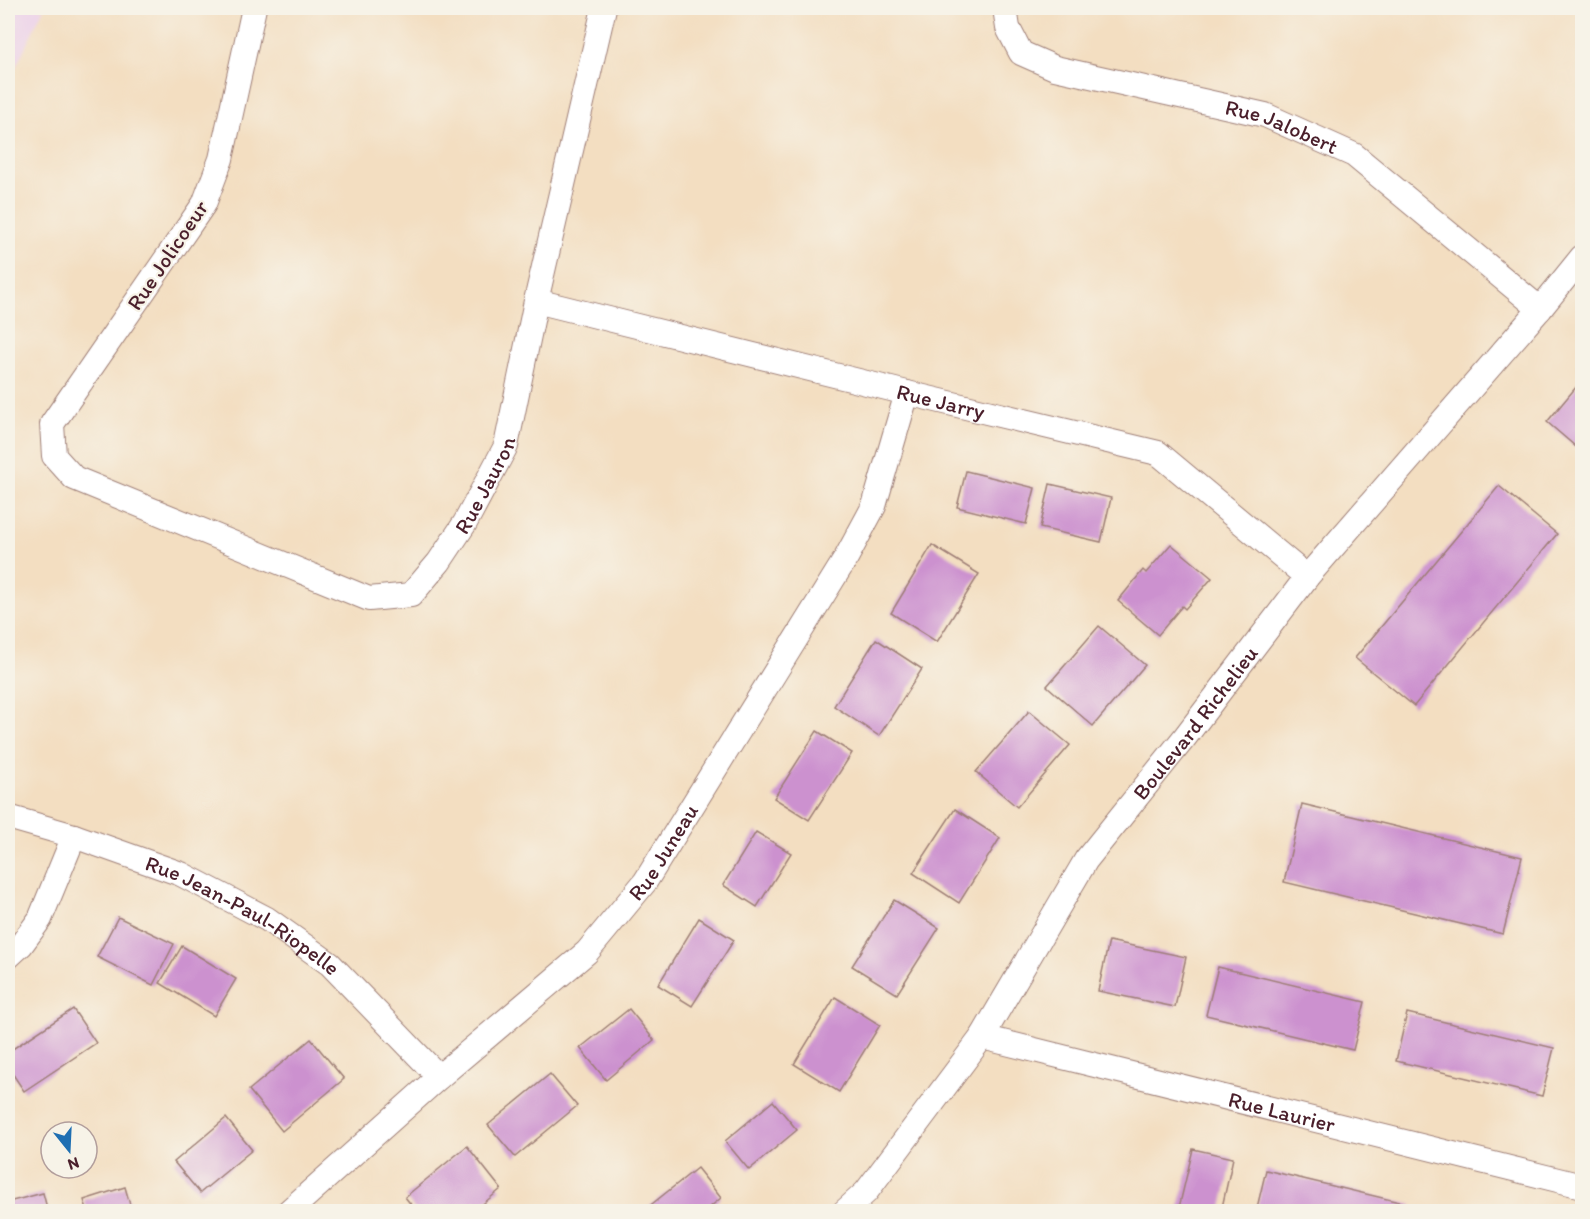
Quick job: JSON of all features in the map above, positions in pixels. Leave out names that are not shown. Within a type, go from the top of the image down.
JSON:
[{"type":"street","name":"Rue Jolicoeur","points":[[74,478],[54,456],[52,424],[204,204],[221,159],[254,8]]},
{"type":"street","name":"Rue Jauron","points":[[74,478],[369,599],[411,595],[439,562],[465,523],[506,446],[536,301],[604,8]]},
{"type":"street","name":"Rue Jalobert","points":[[1005,8],[1008,28],[1021,54],[1055,68],[1265,115],[1354,155],[1540,309]]},
{"type":"street","name":"Boulevard Richelieu","points":[[844,1212],[866,1192],[982,1037],[1086,860],[1185,737],[1307,577],[1540,309],[1582,257]]},
{"type":"street","name":"Rue Jarry","points":[[536,301],[1158,453],[1307,577]]},
{"type":"street","name":"Rue Juneau","points":[[288,1212],[439,1077],[587,952],[645,882],[846,558],[874,506],[907,393]]},
{"type":"street","name":"Rue Jean-Paul-Riopelle","points":[[8,817],[74,836],[181,874],[267,919],[330,964],[439,1077]]},
{"type":"street","points":[[8,957],[21,945],[40,919],[74,836]]},
{"type":"street","name":"Rue Laurier","points":[[982,1037],[1582,1186]]},
{"type":"shaded area","points":[[8,8],[44,8],[8,83]]},
{"type":"building","points":[[1582,380],[1582,452],[1547,422]]},
{"type":"building","points":[[966,471],[1035,488],[1026,524],[957,507]]},
{"type":"building","points":[[1050,484],[1111,498],[1101,542],[1040,528]]},
{"type":"building","points":[[1499,486],[1557,534],[1414,706],[1355,658]]},
{"type":"building","points":[[1171,544],[1212,578],[1185,609],[1182,606],[1158,635],[1118,601],[1143,570],[1146,573]]},
{"type":"building","points":[[932,545],[979,574],[937,642],[891,613]]},
{"type":"building","points":[[1099,626],[1145,665],[1093,726],[1047,686]]},
{"type":"building","points":[[876,639],[922,669],[879,736],[834,706]]},
{"type":"building","points":[[1029,711],[1070,745],[1017,807],[976,772]]},
{"type":"building","points":[[817,731],[852,753],[809,820],[774,798]]},
{"type":"building","points":[[1302,804],[1522,857],[1503,934],[1284,882]]},
{"type":"building","points":[[955,809],[1000,838],[959,903],[913,873]]},
{"type":"building","points":[[756,832],[791,853],[757,907],[723,885]]},
{"type":"building","points":[[894,900],[939,928],[897,994],[852,966]]},
{"type":"building","points":[[118,917],[174,944],[153,985],[97,957]]},
{"type":"building","points":[[699,918],[734,940],[692,1006],[658,985]]},
{"type":"building","points":[[1109,941],[1186,957],[1175,1007],[1098,991]]},
{"type":"building","points":[[182,946],[236,979],[214,1016],[160,983]]},
{"type":"building","points":[[1218,967],[1365,1002],[1353,1050],[1206,1015]]},
{"type":"building","points":[[835,997],[880,1025],[839,1092],[794,1064]]},
{"type":"building","points":[[73,1009],[96,1043],[24,1091],[8,1067],[8,1052]]},
{"type":"building","points":[[629,1009],[654,1040],[606,1080],[580,1048]]},
{"type":"building","points":[[1407,1013],[1554,1048],[1542,1096],[1396,1061]]},
{"type":"building","points":[[311,1039],[344,1079],[282,1131],[249,1090]]},
{"type":"building","points":[[550,1074],[577,1106],[515,1157],[488,1125]]},
{"type":"building","points":[[773,1101],[797,1130],[749,1170],[725,1141]]},
{"type":"building","points":[[226,1118],[252,1150],[200,1193],[174,1162]]},
{"type":"building","points":[[467,1146],[501,1189],[473,1212],[417,1212],[405,1197]]},
{"type":"building","points":[[1193,1149],[1233,1158],[1221,1212],[1178,1212]]},
{"type":"building","points":[[697,1168],[721,1198],[704,1212],[642,1212]]},
{"type":"building","points":[[1266,1170],[1412,1205],[1410,1212],[1256,1212]]},
{"type":"building","points":[[125,1187],[132,1212],[88,1212],[84,1200]]},
{"type":"building","points":[[43,1193],[48,1212],[8,1212],[8,1202]]}]
